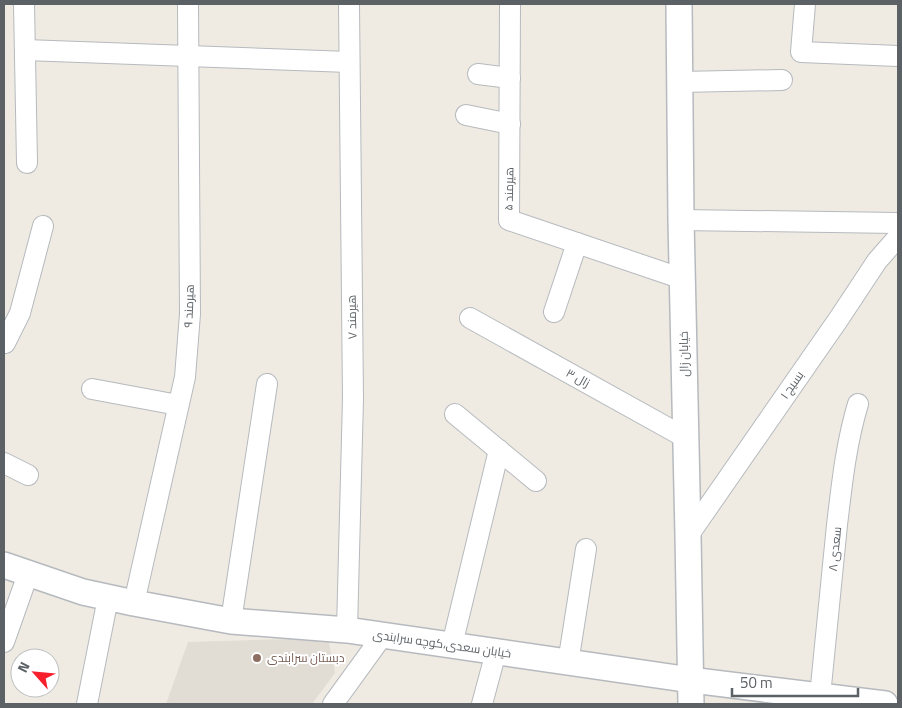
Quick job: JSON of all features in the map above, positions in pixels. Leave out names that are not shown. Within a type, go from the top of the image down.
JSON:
[{"type":"street","points":[[24,4],[27,163]]},
{"type":"street","name":"هیرمند ٩","points":[[134,603],[185,377],[190,314],[188,4]]},
{"type":"street","name":"هیرمند ٧","points":[[347,630],[353,399],[349,4]]},
{"type":"street","name":"هیرمند ۵","points":[[510,4],[508,220],[683,279]]},
{"type":"street","name":"خیابان زال","points":[[679,4],[681,220],[691,692]]},
{"type":"street","points":[[805,4],[801,52],[898,56]]},
{"type":"street","points":[[25,50],[349,62]]},
{"type":"street","points":[[478,74],[510,78]]},
{"type":"street","points":[[680,82],[782,80]]},
{"type":"street","points":[[466,115],[510,124]]},
{"type":"street","points":[[681,220],[898,223]]},
{"type":"street","points":[[5,343],[12,311],[42,226]]},
{"type":"street","name":"بسیج ۱","points":[[688,536],[840,317],[876,260],[898,237]]},
{"type":"street","points":[[554,312],[576,243]]},
{"type":"street","name":"زال ۳","points":[[470,318],[686,438]]},
{"type":"street","points":[[231,620],[267,384]]},
{"type":"street","points":[[92,389],[178,405]]},
{"type":"street","name":"سعدی ۸","points":[[820,696],[845,457],[858,404]]},
{"type":"street","points":[[455,414],[536,481]]},
{"type":"street","points":[[452,646],[499,450]]},
{"type":"street","points":[[4,466],[28,475]]},
{"type":"street","points":[[568,662],[586,548]]},
{"type":"street","name":"خیابان سعدی،کوچه سرابندی","points":[[4,565],[83,592],[231,620],[347,630],[568,662],[691,692],[820,696],[875,704]]},
{"type":"street","points":[[4,642],[28,574]]},
{"type":"street","points":[[87,704],[108,598]]},
{"type":"street","points":[[333,704],[383,636]]},
{"type":"street","points":[[482,704],[496,652]]},
{"type":"shaded area","name":"دبستان سرابندی","points":[[328,638],[335,673],[312,704],[166,704],[188,642]]},
{"type":"place","name":"دبستان سرابندی","points":[[257,658]]}]
